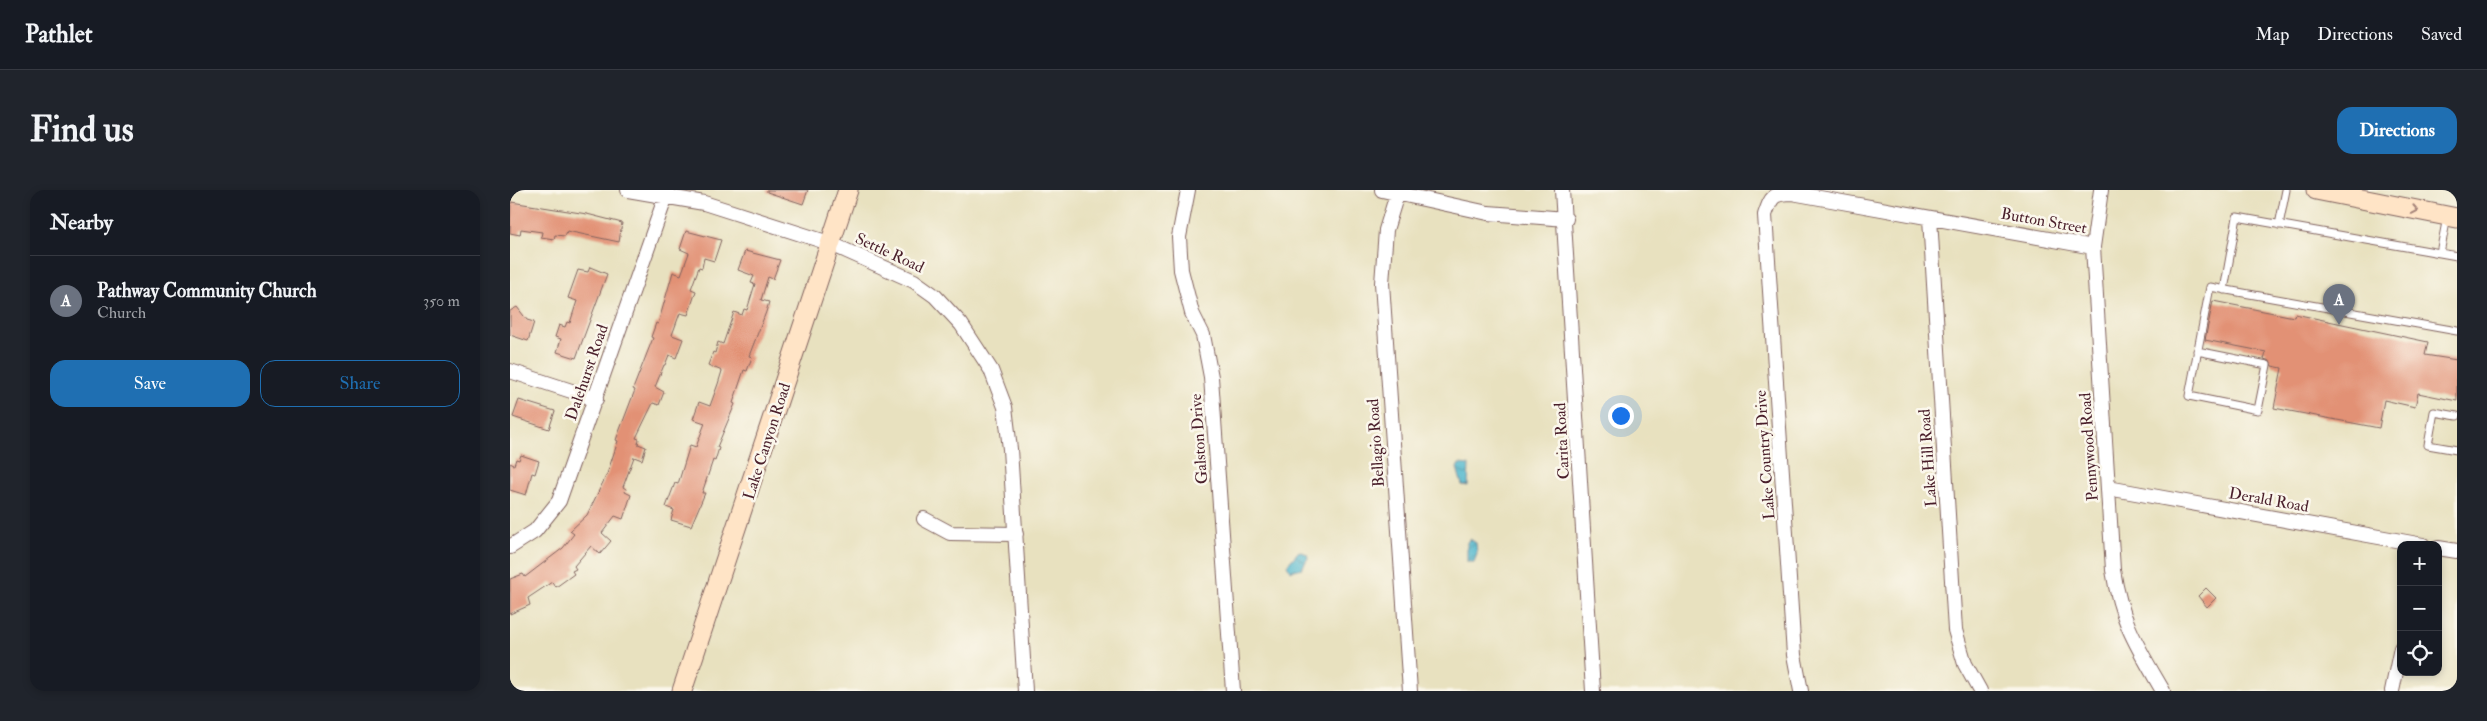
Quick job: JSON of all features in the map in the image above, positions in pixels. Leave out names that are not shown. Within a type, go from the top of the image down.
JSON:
[{"type":"street","name":"Settle Road","points":[[628,190],[667,193],[829,243],[914,281],[935,296],[961,324],[978,346],[991,370],[1004,408],[1010,449],[1025,691]]},
{"type":"street","name":"Lake Canyon Road","points":[[682,691],[727,561],[829,243],[848,190]]},
{"type":"street","name":"Galston Drive","points":[[1188,190],[1179,237],[1181,270],[1192,312],[1203,335],[1211,377],[1233,691]]},
{"type":"street","points":[[1382,190],[1488,213],[1566,219]]},
{"type":"street","name":"Carita Road","points":[[1562,190],[1566,219],[1593,691]]},
{"type":"street","name":"Pennywood Road","points":[[2101,190],[2093,247],[2113,570],[2118,602],[2136,644],[2163,691]]},
{"type":"street","points":[[2316,190],[2452,217]]},
{"type":"street","name":"Dalehurst Road","points":[[510,547],[535,531],[559,501],[667,193]]},
{"type":"street","name":"Button Street","points":[[1765,216],[1771,200],[1779,193],[1792,193],[2093,247]]},
{"type":"street","name":"Bellagio Road","points":[[1397,194],[1386,230],[1382,283],[1410,691]]},
{"type":"street","name":"Lake Country Drive","points":[[1765,216],[1794,655],[1801,691]]},
{"type":"street","name":"Lake Hill Road","points":[[1930,218],[1955,630],[1965,664],[1980,691]]},
{"type":"street","points":[[510,371],[596,399]]},
{"type":"street","name":"Derald Road","points":[[2108,488],[2400,541]]},
{"type":"street","points":[[924,518],[950,533],[1016,534]]},
{"type":"street","points":[[2442,549],[2457,552]]},
{"type":"street","points":[[2392,691],[2397,667]]},
{"type":"lane","points":[[2279,225],[2286,190]]},
{"type":"lane","points":[[2224,290],[2237,217],[2457,256]]},
{"type":"lane","points":[[2440,253],[2452,217]]},
{"type":"lane","points":[[2197,351],[2267,365],[2258,410],[2189,396],[2197,351],[2210,287],[2457,331]]},
{"type":"lane","points":[[2457,416],[2434,412],[2428,445],[2457,450]]},
{"type":"water","points":[[1459,464],[1469,465],[1468,486],[1462,485],[1457,468]]},
{"type":"water","points":[[1470,539],[1476,543],[1477,554],[1474,562],[1467,562],[1467,542]]},
{"type":"water","points":[[1299,551],[1307,554],[1308,558],[1302,568],[1291,571],[1287,565]]},
{"type":"building","points":[[767,190],[808,190],[803,204],[767,192]]},
{"type":"building","points":[[511,202],[587,214],[622,223],[619,242],[567,231],[565,236],[555,235],[554,239],[541,237],[542,232],[521,229],[520,235],[510,233]]},
{"type":"building","points":[[686,231],[721,240],[714,261],[704,258],[702,268],[699,267],[691,289],[696,291],[688,315],[680,313],[672,335],[683,339],[676,358],[669,355],[655,387],[664,392],[659,405],[653,403],[636,438],[639,439],[638,444],[646,447],[642,460],[634,457],[623,487],[626,489],[625,492],[631,495],[623,519],[615,516],[602,533],[611,541],[600,554],[591,546],[574,566],[576,569],[572,571],[574,574],[556,587],[552,582],[528,598],[530,605],[510,614],[510,579],[523,574],[525,577],[563,548],[574,534],[570,531],[587,515],[607,474],[618,441],[616,440],[653,338],[651,337],[656,323],[658,324],[673,272],[681,275],[689,253],[680,249]]},
{"type":"building","points":[[745,251],[780,260],[773,279],[768,277],[761,300],[769,302],[766,312],[749,356],[752,357],[747,371],[744,370],[733,403],[735,404],[717,447],[719,448],[715,461],[713,460],[702,493],[705,493],[691,526],[671,520],[674,510],[666,507],[675,483],[678,484],[690,445],[696,447],[705,423],[693,419],[699,402],[710,406],[722,371],[708,365],[713,352],[715,353],[718,342],[723,344],[734,312],[742,315],[744,309],[747,310],[755,284],[751,283],[754,276],[738,270]]},
{"type":"building","points":[[590,267],[607,274],[576,358],[557,352],[561,339],[555,337],[559,325],[565,327],[567,322],[570,323],[577,301],[568,298],[578,270],[588,272]]},
{"type":"building","points":[[2213,301],[2294,317],[2295,314],[2428,342],[2425,355],[2457,360],[2457,401],[2418,393],[2415,407],[2384,400],[2379,428],[2274,408],[2282,368],[2272,366],[2270,361],[2264,359],[2266,352],[2205,340]]},
{"type":"building","points":[[517,307],[527,320],[534,322],[528,341],[510,335],[510,311]]},
{"type":"building","points":[[519,400],[555,411],[549,429],[513,417]]},
{"type":"building","points":[[521,455],[539,461],[535,474],[532,473],[526,495],[510,490],[510,463],[514,465],[516,459],[519,460]]},
{"type":"building","points":[[2206,588],[2216,598],[2207,607],[2198,596]]},
{"type":"place","name":"Pathway Community Church","points":[[2339,325]]}]
